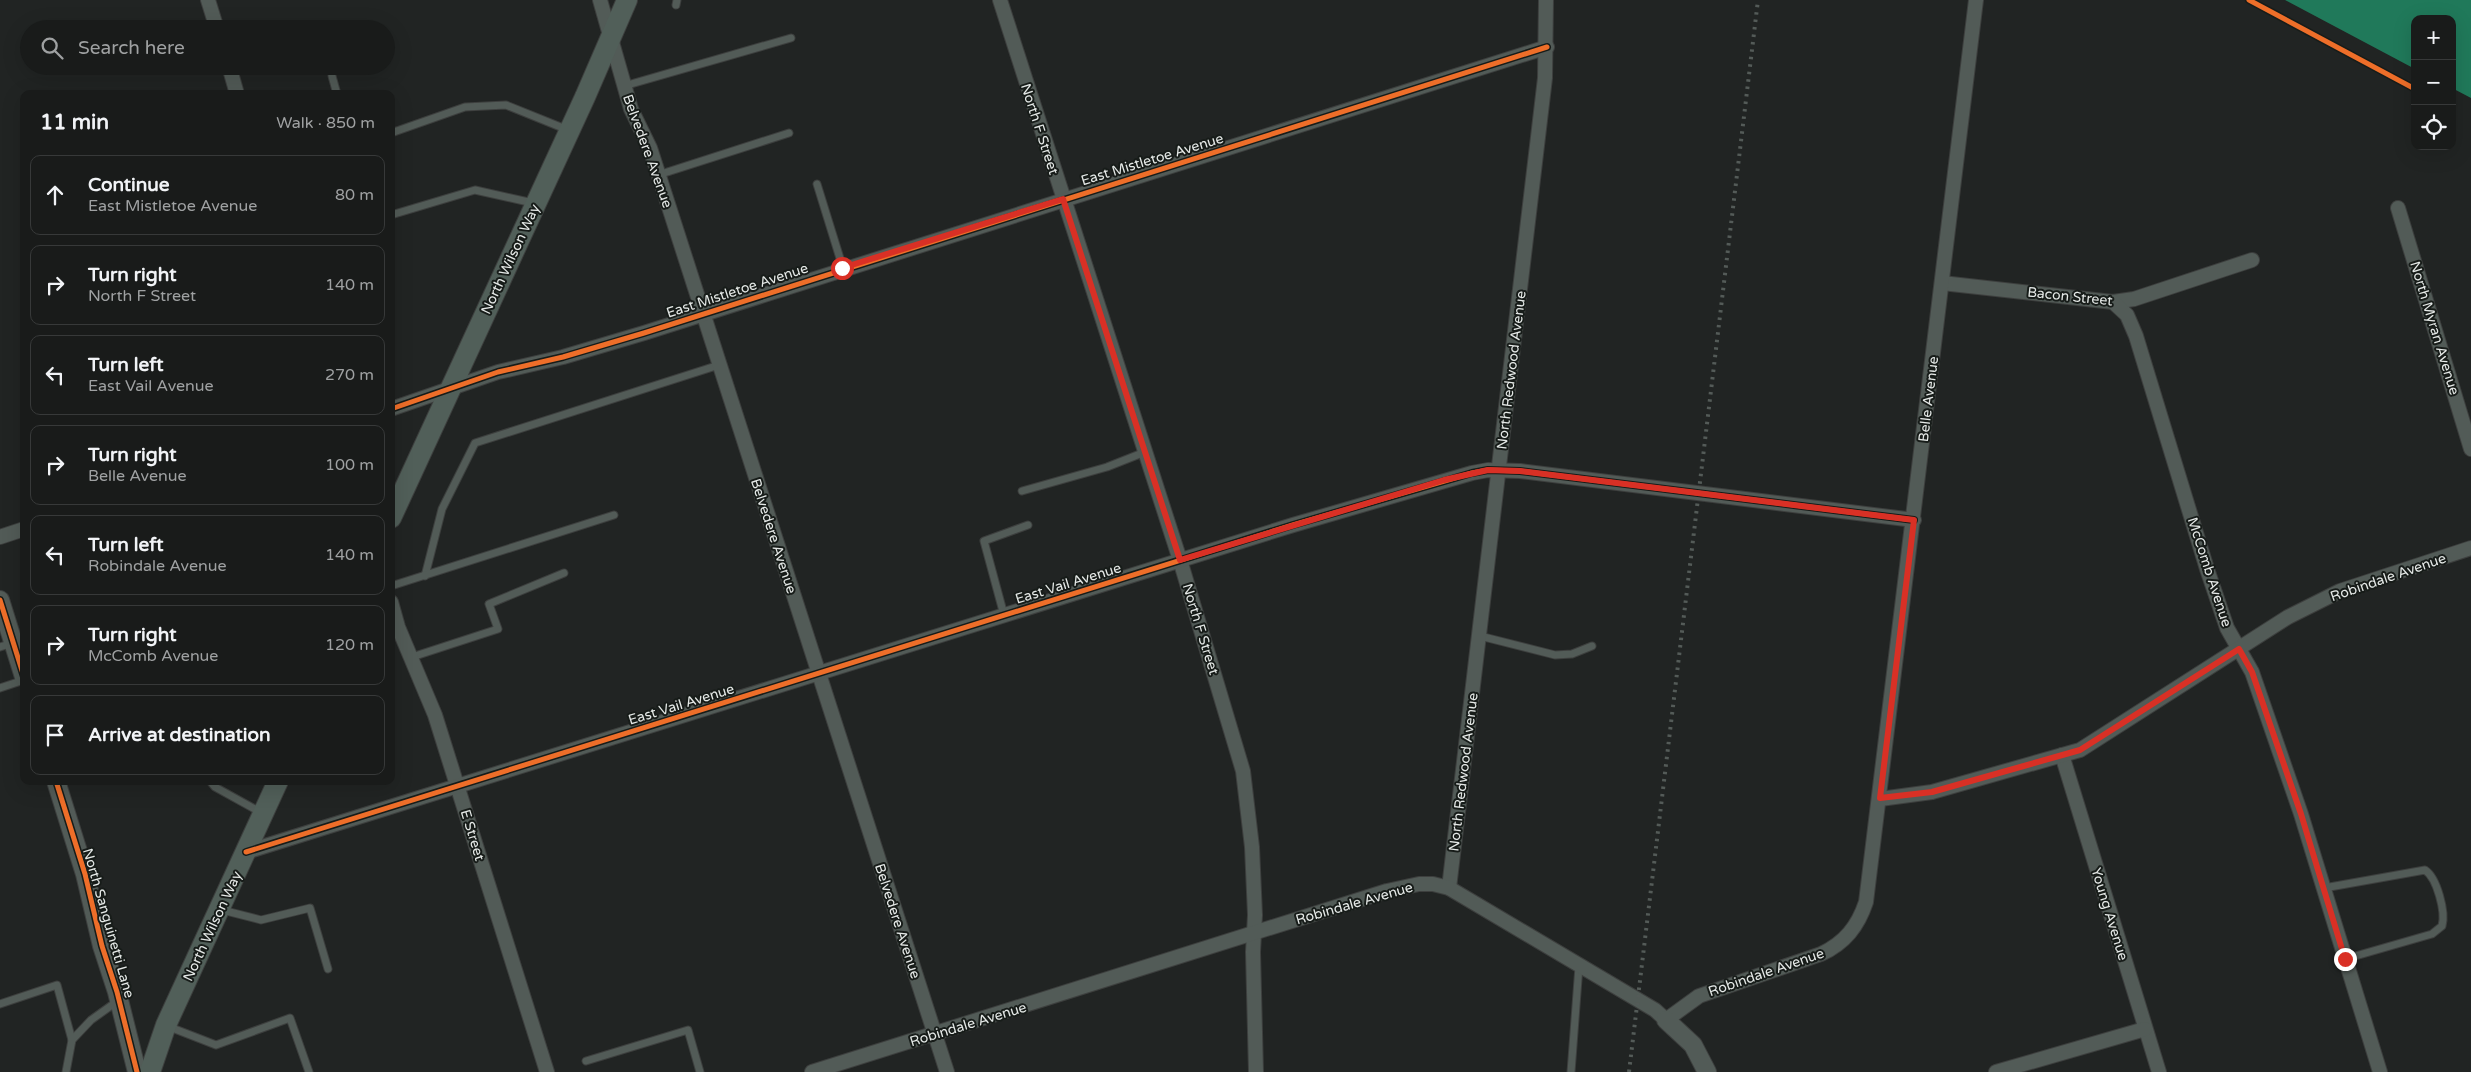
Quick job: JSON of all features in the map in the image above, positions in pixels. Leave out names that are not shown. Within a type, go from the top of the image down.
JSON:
[{"type":"main road","name":"North Wilson Way","points":[[395,509],[536,204],[627,0]]},
{"type":"main road","name":"North Wilson Way","points":[[150,1072],[166,1025],[276,785]]},
{"type":"street","points":[[208,0],[214,20]]},
{"type":"street","name":"Belvedere Avenue","points":[[600,0],[630,109],[642,128],[658,175],[947,1072]]},
{"type":"street","name":"North F Street","points":[[1000,0],[1180,560],[1243,771],[1252,847],[1256,1072]]},
{"type":"street","name":"North Redwood Avenue","points":[[1449,888],[1545,78],[1547,47],[1546,0]]},
{"type":"street","name":"Belle Avenue","points":[[1880,798],[1976,0]]},
{"type":"street","name":"East Mistletoe Avenue","points":[[395,408],[498,372],[563,357],[644,333],[842,268],[1547,47]]},
{"type":"street","points":[[232,75],[237,90]]},
{"type":"street","name":"North Myran Avenue","points":[[2398,208],[2471,449]]},
{"type":"street","name":"Bacon Street","points":[[1942,283],[2113,302],[2134,299],[2252,260]]},
{"type":"street","name":"McComb Avenue","points":[[2113,302],[2128,315],[2136,336],[2210,577],[2227,628],[2252,672],[2324,888],[2380,1072]]},
{"type":"street","name":"East Vail Avenue","points":[[246,852],[407,804],[457,786],[1180,560],[1472,473],[1500,470],[1530,472],[1914,520]]},
{"type":"street","points":[[0,537],[20,530]]},
{"type":"street","name":"Robindale Avenue","points":[[812,1072],[1387,891],[1419,884],[1433,884],[1449,888],[1655,1010],[1666,1020],[1699,996],[1822,954],[1847,938],[1860,919],[1866,902],[1880,798],[1932,792],[2080,750],[2288,617],[2340,591],[2471,548]]},
{"type":"street","points":[[0,600],[7,645],[20,671]]},
{"type":"street","name":"E Street","points":[[395,616],[434,715],[547,1072]]},
{"type":"street","name":"Young Avenue","points":[[2062,755],[2159,1072]]},
{"type":"street","name":"North Sanguinetti Lane","points":[[57,785],[85,874],[104,954],[119,1000],[137,1072]]},
{"type":"street","points":[[1666,1020],[1693,1045],[1707,1072]]},
{"type":"street","points":[[1996,1072],[2145,1029]]},
{"type":"lane","points":[[624,86],[791,38]]},
{"type":"lane","points":[[332,76],[337,90]]},
{"type":"lane","points":[[395,131],[465,107],[506,106],[568,130]]},
{"type":"lane","points":[[658,175],[789,133]]},
{"type":"lane","points":[[817,184],[842,268]]},
{"type":"lane","points":[[395,214],[475,190],[536,204]]},
{"type":"lane","points":[[425,576],[442,509],[476,443],[719,365]]},
{"type":"lane","points":[[1022,491],[1107,467],[1145,452]]},
{"type":"lane","points":[[395,585],[614,515]]},
{"type":"lane","points":[[1004,615],[984,541],[1028,526]]},
{"type":"lane","points":[[412,657],[498,629],[489,604],[564,573]]},
{"type":"lane","points":[[1480,636],[1555,655],[1572,654],[1592,646]]},
{"type":"lane","points":[[0,688],[20,680]]},
{"type":"lane","points":[[214,785],[264,814]]},
{"type":"lane","points":[[2324,888],[2424,870],[2433,880],[2443,912],[2442,926],[2432,934],[2345,959]]},
{"type":"lane","points":[[219,909],[261,920],[310,908],[328,969]]},
{"type":"lane","points":[[1571,1072],[1579,966]]},
{"type":"lane","points":[[0,1004],[57,985],[72,1040],[66,1072]]},
{"type":"lane","points":[[72,1040],[91,1020],[119,1000]]},
{"type":"lane","points":[[166,1025],[216,1045],[290,1018],[309,1072]]},
{"type":"lane","points":[[586,1061],[688,1030],[700,1072]]},
{"type":"shaded area","points":[[2285,0],[2471,0],[2471,98],[2456,90],[2456,15],[2411,15],[2411,67]]},
{"type":"railway","points":[[1629,1072],[1758,0]]},
{"type":"cycle path","points":[[2249,0],[2411,87]]},
{"type":"cycle path","points":[[395,408],[498,372],[563,357],[644,333],[1547,47]]},
{"type":"cycle path","points":[[246,852],[1293,525],[1472,473],[1488,470],[1520,471],[1914,520]]},
{"type":"cycle path","points":[[0,600],[20,664]]},
{"type":"cycle path","points":[[57,785],[85,874],[102,946],[117,992],[137,1072]]},
{"type":"route","points":[[842,268],[1063,199],[1180,560],[1444,480],[1488,470],[1520,471],[1914,520],[1880,798],[1932,792],[2080,750],[2239,649],[2252,672],[2301,814],[2345,959]]}]
